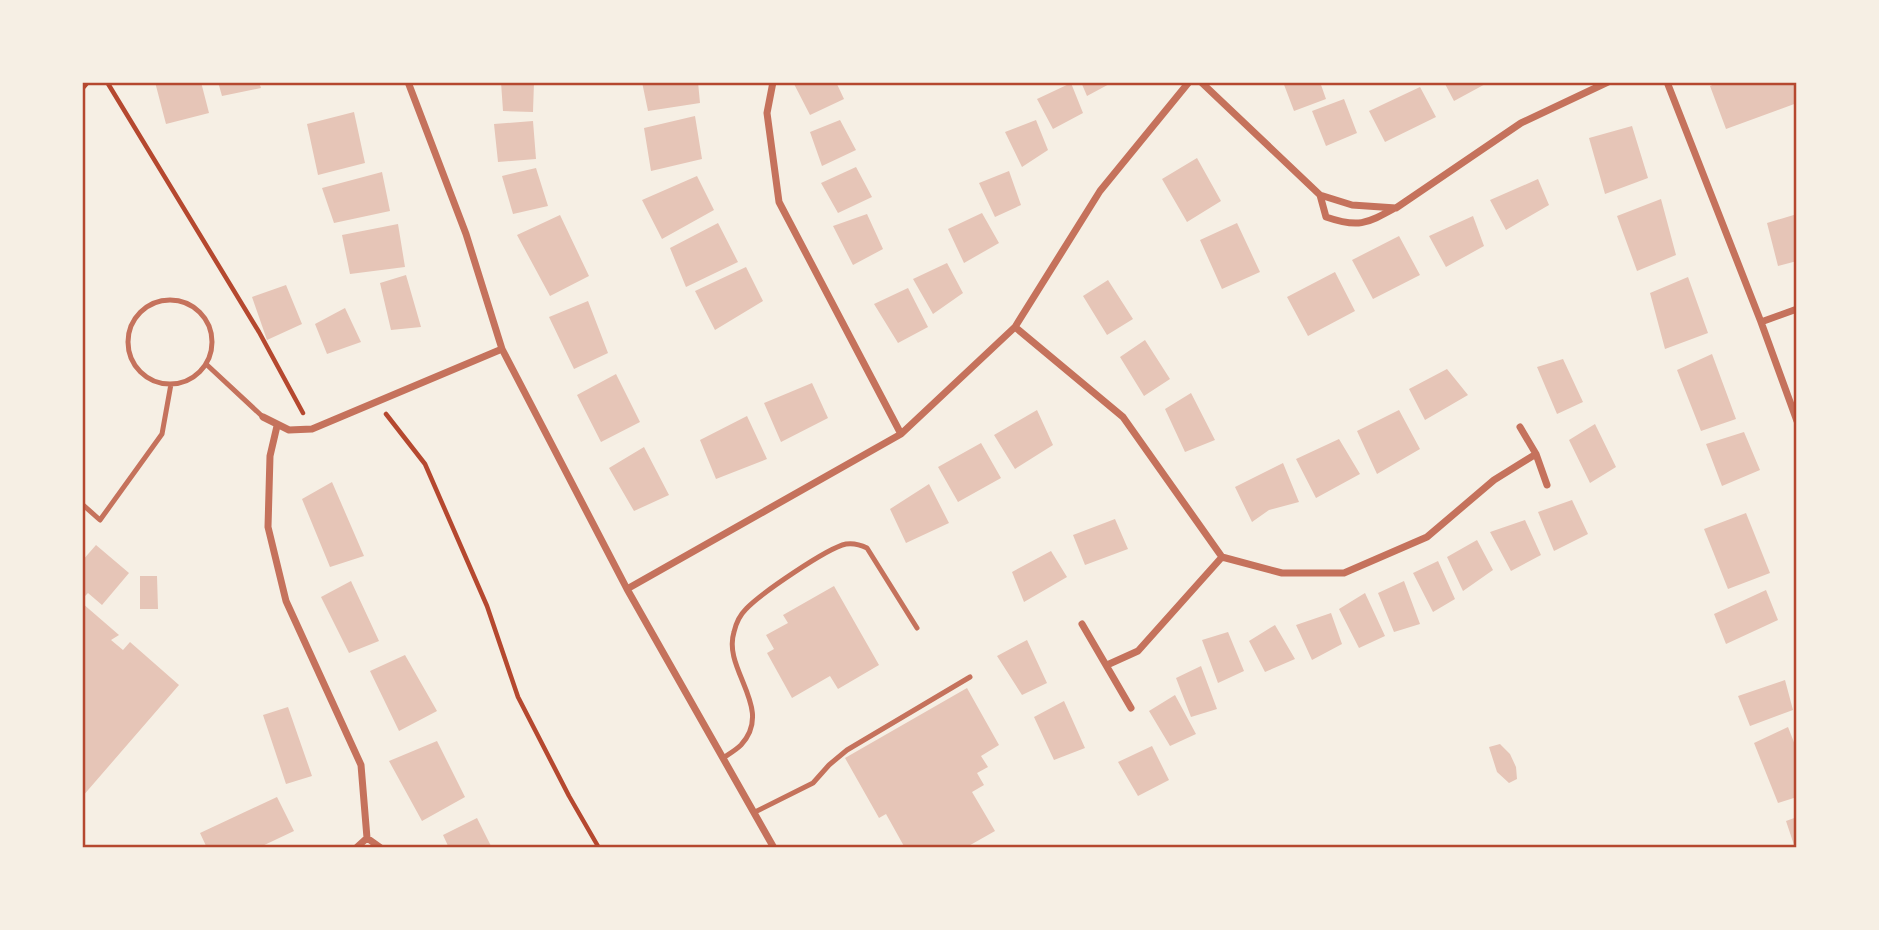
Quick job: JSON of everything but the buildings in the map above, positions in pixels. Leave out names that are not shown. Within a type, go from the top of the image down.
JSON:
[{"type":"street","points":[[408,82],[466,234],[502,349],[626,589],[774,848]]},
{"type":"street","points":[[773,82],[766,113],[779,202],[901,434]]},
{"type":"street","points":[[626,589],[901,434],[1015,327],[1100,191],[1189,82]]},
{"type":"street","points":[[1200,82],[1320,195],[1352,205],[1396,208]]},
{"type":"street","points":[[1320,195],[1326,217],[1349,225],[1371,221],[1396,208],[1521,122],[1608,82]]},
{"type":"street","points":[[1667,82],[1797,421]]},
{"type":"street","points":[[1761,322],[1797,309]]},
{"type":"street","points":[[1015,327],[1123,417],[1222,557],[1282,573],[1344,573],[1427,537],[1494,480],[1535,454]]},
{"type":"street","points":[[262,417],[289,430],[312,429],[502,349]]},
{"type":"street","points":[[277,426],[270,456],[268,527],[286,601],[361,765],[367,838],[381,848]]},
{"type":"street","points":[[1520,427],[1535,454],[1547,485]]},
{"type":"street","points":[[1107,665],[1138,650],[1222,557]]},
{"type":"street","points":[[1082,624],[1130,708]]},
{"type":"street","points":[[356,848],[367,838]]},
{"type":"lane","points":[[176,300],[200,313],[208,324],[212,338],[206,364],[185,381],[171,384],[158,382],[135,366],[128,339],[131,326],[149,305],[176,300]]},
{"type":"lane","points":[[206,364],[262,417]]},
{"type":"lane","points":[[82,504],[100,520],[162,434],[171,384]]},
{"type":"lane","points":[[723,758],[741,745],[751,725],[749,693],[736,666],[732,648],[739,617],[748,607],[806,564],[845,544],[859,544],[867,548],[918,628]]},
{"type":"lane","points":[[755,812],[813,783],[847,750],[970,677]]},
{"type":"path","points":[[82,89],[88,82]]},
{"type":"path","points":[[107,82],[259,332],[312,429]]},
{"type":"path","points":[[377,403],[425,464],[487,606],[519,697],[569,796],[599,848]]}]
